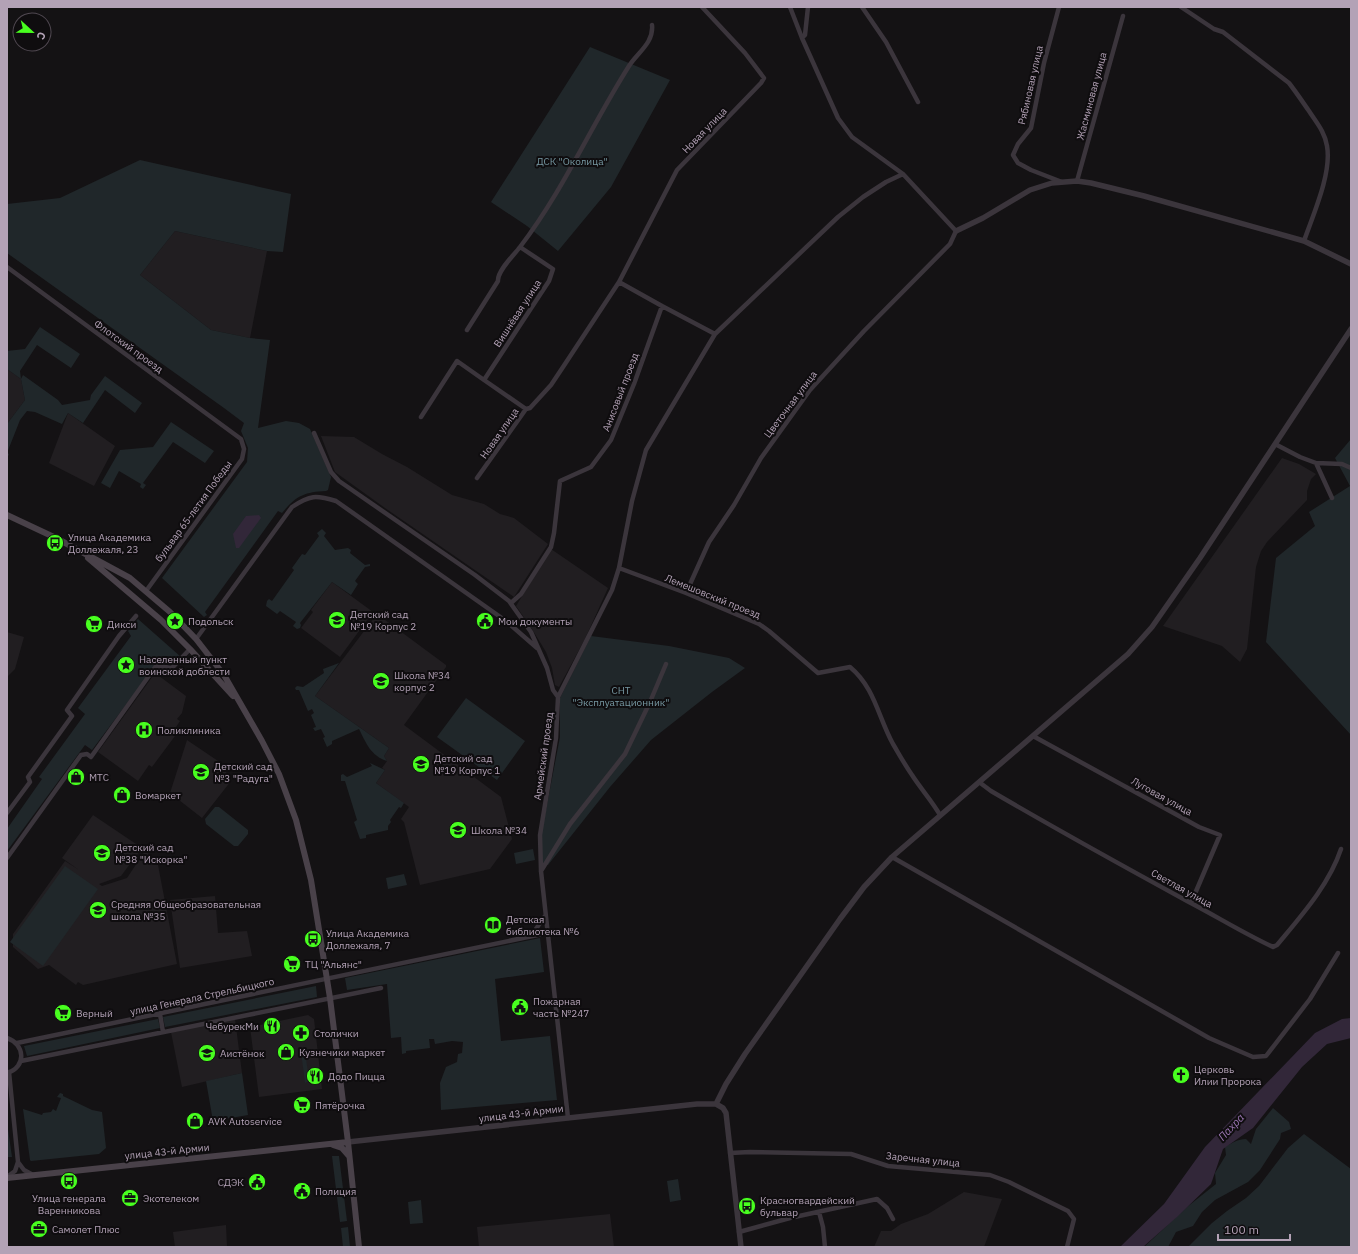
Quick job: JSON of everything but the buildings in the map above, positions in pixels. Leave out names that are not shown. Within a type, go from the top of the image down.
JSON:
[{"type":"main road","points":[[7,515],[80,551],[130,578],[170,612],[212,658],[262,741],[278,774],[296,820],[311,880],[330,998],[350,1156],[358,1247]]},
{"type":"main road","points":[[80,551],[161,620],[205,665],[243,708]]},
{"type":"main road","points":[[120,586],[124,581],[130,578]]},
{"type":"main road","points":[[205,665],[210,664],[212,658]]},
{"type":"main road","name":"улица 43-й Армии","points":[[7,1177],[348,1142]]},
{"type":"main road","points":[[329,1144],[342,1148],[350,1156]]},
{"type":"street","name":"Новая улица","points":[[477,478],[526,409],[530,408],[551,385],[619,282],[677,170],[761,84],[764,78],[745,53],[702,7]]},
{"type":"street","points":[[790,7],[802,38],[838,118],[852,137],[903,174],[956,231],[983,218],[1030,190],[1052,183],[1077,181],[1144,196],[1304,242],[1351,264]]},
{"type":"street","points":[[802,38],[805,35],[808,7]]},
{"type":"street","points":[[862,7],[886,42],[918,102]]},
{"type":"street","name":"Рябиновая улица","points":[[1060,7],[1044,63],[1031,128],[1018,144],[1013,155],[1018,163],[1031,170],[1062,182]]},
{"type":"street","points":[[1181,7],[1214,29],[1223,32],[1288,83],[1296,91],[1323,132],[1328,146],[1328,164],[1304,242]]},
{"type":"street","name":"Жасминовая улица","points":[[1077,181],[1123,16]]},
{"type":"street","points":[[467,330],[498,281],[498,277],[502,270],[536,226],[557,194],[629,65],[648,42],[653,31],[652,25]]},
{"type":"street","points":[[558,697],[607,602],[619,568],[632,500],[646,450],[715,334],[838,217],[869,193],[886,182],[903,174]]},
{"type":"street","name":"Цветочная улица","points":[[686,593],[710,542],[734,505],[761,458],[796,408],[810,390],[864,331],[950,244],[956,231]]},
{"type":"street","name":"Вишнёвая улица","points":[[484,380],[549,281],[553,269],[520,247]]},
{"type":"street","name":"Флотский проезд","points":[[7,267],[241,439]]},
{"type":"street","points":[[619,282],[715,334]]},
{"type":"street","name":"Анисовый проезд","points":[[511,603],[521,594],[551,547],[560,481],[591,467],[611,440],[634,384],[662,306]]},
{"type":"street","points":[[741,1247],[726,1113],[723,1108],[716,1104],[726,1084],[745,1054],[840,919],[864,887],[892,857],[1128,654],[1152,626],[1200,558],[1351,329]]},
{"type":"street","points":[[421,417],[457,361],[526,409]]},
{"type":"street","points":[[314,433],[331,472],[339,481],[475,575],[511,603],[530,632],[538,649]]},
{"type":"street","name":"бульвар 65-летия Победы","points":[[146,591],[242,459],[244,449],[241,439]]},
{"type":"street","points":[[1275,444],[1300,458],[1316,464],[1342,464],[1351,468]]},
{"type":"street","points":[[1316,464],[1332,498]]},
{"type":"street","name":"Армейский проезд","points":[[196,639],[292,507],[304,499],[320,496],[336,501],[506,622],[538,649],[558,697],[556,738],[540,835],[541,871],[547,933],[568,1118]]},
{"type":"street","name":"Лемешовский проезд","points":[[619,568],[686,593],[759,624],[769,630],[818,673],[850,668],[860,676],[872,695],[892,742],[912,776],[933,802],[940,815]]},
{"type":"street","points":[[7,813],[30,782],[28,776],[72,716],[67,710],[119,636],[136,616]]},
{"type":"street","points":[[7,858],[81,755],[87,754],[91,757],[156,666],[172,668],[190,649]]},
{"type":"street","points":[[541,871],[570,824],[625,754],[666,664]]},
{"type":"street","name":"Луговая улица","points":[[1033,736],[1199,827],[1220,835],[1190,903]]},
{"type":"street","name":"Светлая улица","points":[[979,782],[991,791],[1082,844],[1244,933],[1273,947],[1277,945],[1312,902],[1337,862],[1342,849]]},
{"type":"street","points":[[892,857],[1210,1038],[1253,1057],[1266,1056],[1310,999],[1338,953]]},
{"type":"street","points":[[531,936],[546,916]]},
{"type":"street","name":"улица Генерала Стрельбицкого","points":[[17,1043],[547,933]]},
{"type":"street","points":[[21,1061],[381,988]]},
{"type":"street","points":[[160,1014],[164,1032]]},
{"type":"street","points":[[7,1038],[17,1043],[21,1051],[21,1061],[14,1070],[8,1072],[18,1162],[15,1171],[7,1177]]},
{"type":"street","name":"улица 43-й Армии","points":[[348,1142],[697,1104],[716,1104]]},
{"type":"street","name":"Заречная улица","points":[[730,1154],[750,1152],[851,1154],[888,1166],[990,1175],[1009,1182],[1068,1211],[1074,1219],[1067,1247]]},
{"type":"street","points":[[18,1162],[24,1170],[34,1175]]},
{"type":"street","points":[[739,1232],[790,1218],[876,1199],[887,1208],[893,1219]]},
{"type":"street","points":[[819,1212],[823,1227],[825,1247]]},
{"type":"shaded area","points":[[175,231],[267,251],[250,338],[211,330],[140,275]]},
{"type":"shaded area","points":[[7,369],[21,379],[25,400],[7,424]]},
{"type":"shaded area","points":[[68,413],[115,446],[94,486],[49,463]]},
{"type":"shaded area","points":[[321,436],[354,437],[452,495],[484,504],[500,514],[514,518],[548,544],[514,597],[335,472]]},
{"type":"shaded area","points":[[1282,458],[1299,464],[1316,474],[1311,479],[1307,491],[1307,500],[1267,542],[1261,551],[1256,567],[1247,649],[1240,662],[1222,646],[1163,626]]},
{"type":"shaded area","points":[[551,549],[608,588],[585,639],[559,687],[555,685],[552,668],[546,652],[516,606]]},
{"type":"shaded area","name":"Детский сад №19 Корпус 2","points":[[332,582],[373,612],[340,657],[301,628],[313,612],[311,610]]},
{"type":"shaded area","points":[[377,614],[446,665],[404,725],[501,797],[512,839],[490,869],[420,885],[404,822],[401,819],[409,807],[376,783],[385,770],[382,768],[387,761],[384,756],[389,748],[315,696]]},
{"type":"shaded area","points":[[7,632],[24,637],[15,669],[7,677]]},
{"type":"shaded area","name":"Поликлиника","points":[[155,673],[186,696],[182,713],[177,719],[180,721],[172,733],[175,736],[152,767],[149,765],[138,781],[98,752]]},
{"type":"shaded area","name":"Детский сад №3 \"Радуга\"","points":[[187,740],[221,763],[231,781],[202,818],[170,793]]},
{"type":"shaded area","name":"Средняя Общеобразовательная школа №35","points":[[93,815],[142,848],[121,876],[99,884],[102,886],[127,878],[145,851],[157,860],[177,964],[83,985],[78,982],[76,985],[49,965],[38,969],[13,947],[13,934],[65,861],[79,870],[62,858]]},
{"type":"shaded area","points":[[215,896],[218,933],[247,931],[252,956],[180,968],[170,900]]},
{"type":"shaded area","name":"Кузнечики маркет","points":[[308,1015],[314,1019],[322,1089],[259,1097],[250,1027]]},
{"type":"shaded area","name":"Аистёнок","points":[[235,1019],[242,1073],[182,1087],[171,1032]]},
{"type":"shaded area","points":[[964,1192],[1002,1199],[984,1247],[874,1247],[881,1231],[891,1231],[901,1224],[928,1214]]},
{"type":"shaded area","points":[[610,1214],[614,1247],[479,1247],[477,1227]]},
{"type":"shaded area","points":[[226,1225],[227,1247],[175,1247],[173,1232]]},
{"type":"green space","name":"ДСК \"Околица\"","points":[[590,47],[670,80],[611,187],[558,251],[527,226],[491,202]]},
{"type":"green space","points":[[140,160],[291,194],[283,252],[267,251],[175,231],[140,275],[211,330],[250,338],[270,340],[258,428],[286,421],[299,423],[310,429],[331,477],[328,490],[312,492],[301,496],[282,513],[278,511],[205,612],[207,615],[204,617],[162,578],[247,462],[248,448],[241,431],[244,423],[7,253],[7,204],[60,198]]},
{"type":"green space","points":[[40,327],[80,354],[71,368],[37,345],[20,371],[21,379],[7,369],[7,351],[25,349]]},
{"type":"green space","points":[[23,375],[58,400],[62,405],[90,400],[91,395],[105,376],[142,403],[135,413],[105,390],[83,423],[68,413],[62,424],[35,412],[27,411],[20,420],[7,453],[7,424],[25,400],[21,379]]},
{"type":"green space","points":[[171,422],[214,451],[205,463],[173,442],[143,483],[146,485],[143,489],[140,487],[141,484],[119,471],[110,488],[101,483],[120,450],[153,447]]},
{"type":"green space","points":[[1351,439],[1351,735],[1266,642],[1276,558],[1315,526],[1309,512],[1350,486],[1335,458]]},
{"type":"green space","points":[[322,529],[326,533],[324,536],[335,550],[348,548],[351,550],[350,553],[365,565],[370,564],[370,566],[365,567],[355,581],[358,584],[351,595],[332,582],[300,623],[300,628],[297,629],[293,626],[296,622],[280,611],[277,614],[266,606],[267,601],[269,599],[272,601],[294,570],[292,568],[302,554],[305,555],[319,536],[317,533]]},
{"type":"green space","points":[[138,619],[181,657],[173,667],[161,658],[92,750],[85,745],[7,851],[7,829],[42,779],[39,777],[85,714],[78,708],[131,636],[128,631]]},
{"type":"green space","name":"СНТ \"Эксплуатационник\"","points":[[591,636],[669,646],[729,658],[745,668],[651,740],[610,787],[548,865],[541,862],[541,836],[560,737],[560,698]]},
{"type":"green space","points":[[339,663],[315,696],[389,748],[384,756],[387,761],[381,759],[373,752],[359,729],[332,741],[332,744],[327,747],[323,738],[325,737],[321,729],[315,731],[313,728],[316,727],[311,715],[314,713],[312,709],[308,711],[299,690],[296,690],[295,688],[297,686],[303,687],[324,673],[323,669]]},
{"type":"green space","points":[[466,698],[525,741],[497,780],[437,737]]},
{"type":"green space","points":[[370,763],[385,770],[376,783],[404,803],[401,808],[399,807],[390,820],[391,822],[388,826],[388,830],[366,835],[366,838],[360,839],[354,822],[357,820],[345,781],[341,781],[341,775],[343,774],[347,777],[372,766]]},
{"type":"green space","points":[[215,807],[219,807],[248,830],[248,834],[238,846],[234,846],[206,824],[205,819]]},
{"type":"green space","points":[[533,849],[535,860],[516,864],[514,853]]},
{"type":"green space","points":[[65,866],[98,889],[43,966],[10,942]]},
{"type":"green space","points":[[404,874],[407,885],[388,889],[386,878]]},
{"type":"green space","points":[[540,938],[544,972],[495,979],[501,1041],[550,1036],[557,1100],[441,1110],[440,1083],[446,1067],[457,1062],[458,1054],[462,1053],[463,1042],[452,1041],[435,1044],[434,1039],[429,1039],[430,1048],[406,1051],[406,1053],[402,1054],[401,1037],[391,1038],[387,984],[347,990],[345,978]]},
{"type":"green space","points":[[316,986],[317,997],[165,1027],[163,1017]]},
{"type":"green space","points":[[158,1019],[160,1028],[27,1056],[24,1046]]},
{"type":"green space","points":[[305,1050],[309,1081],[305,1083],[301,1052]]},
{"type":"green space","points":[[242,1073],[248,1115],[213,1121],[206,1081]]},
{"type":"green space","points":[[60,1093],[63,1094],[63,1096],[92,1110],[102,1112],[106,1148],[99,1154],[31,1161],[23,1109],[42,1115],[43,1113],[51,1112],[53,1109],[56,1111],[61,1098],[57,1097]]},
{"type":"green space","points":[[1273,1108],[1289,1122],[1291,1129],[1281,1133],[1280,1139],[1260,1170],[1248,1182],[1215,1200],[1202,1212],[1193,1226],[1176,1232],[1168,1247],[1144,1247],[1187,1207],[1216,1184],[1215,1173],[1226,1155],[1225,1147],[1243,1139],[1246,1139],[1251,1144],[1256,1129]]},
{"type":"green space","points":[[7,1122],[12,1157],[8,1157],[7,1164]]},
{"type":"green space","points":[[1304,1134],[1351,1169],[1351,1247],[1188,1247],[1212,1223],[1246,1198],[1259,1186],[1288,1148]]},
{"type":"green space","points":[[332,1156],[339,1156],[347,1221],[340,1222]]},
{"type":"green space","points":[[678,1179],[681,1200],[670,1202],[667,1181]]},
{"type":"green space","points":[[421,1200],[423,1223],[410,1224],[408,1202]]},
{"type":"green space","points":[[348,1227],[350,1247],[343,1247],[341,1228]]},
{"type":"water","points":[[259,515],[261,518],[239,548],[236,548],[233,534],[246,516]]},
{"type":"water","name":"Пахра","points":[[1351,1018],[1351,1038],[1327,1044],[1302,1067],[1253,1128],[1223,1149],[1211,1184],[1143,1247],[1120,1247],[1164,1204],[1205,1147],[1315,1033],[1342,1019]]},
{"type":"place","name":"Улица Академика Доллежаля, 23","points":[[55,543]]},
{"type":"place","name":"Детский сад №19 Корпус 2","points":[[337,620]]},
{"type":"place","name":"Подольск","points":[[175,621]]},
{"type":"place","name":"Мои документы","points":[[485,621]]},
{"type":"place","name":"Дикси","points":[[94,624]]},
{"type":"place","name":"Населенный пункт воинской доблести","points":[[126,665]]},
{"type":"place","name":"Школа №34 корпус 2","points":[[381,681]]},
{"type":"place","name":"Поликлиника","points":[[144,730]]},
{"type":"place","name":"Детский сад №19 Корпус 1","points":[[421,764]]},
{"type":"place","name":"Детский сад №3 \"Радуга\"","points":[[201,772]]},
{"type":"place","name":"МТС","points":[[76,777]]},
{"type":"place","name":"Вомаркет","points":[[122,795]]},
{"type":"place","name":"Школа №34","points":[[458,830]]},
{"type":"place","name":"Детский сад №38 \"Искорка\"","points":[[102,853]]},
{"type":"place","name":"Средняя Общеобразовательная школа №35","points":[[98,910]]},
{"type":"place","name":"Детская библиотека №6","points":[[493,925]]},
{"type":"place","name":"Улица Академика Доллежаля, 7","points":[[313,939]]},
{"type":"place","name":"ТЦ \"Альянс\"","points":[[292,964]]},
{"type":"place","name":"Пожарная часть №247","points":[[520,1007]]},
{"type":"place","name":"Верный","points":[[63,1013]]},
{"type":"place","name":"ЧебурекМи","points":[[272,1026]]},
{"type":"place","name":"Столички","points":[[301,1033]]},
{"type":"place","name":"Кузнечики маркет","points":[[286,1052]]},
{"type":"place","name":"Аистёнок","points":[[207,1053]]},
{"type":"place","name":"Церковь Илии Пророка","points":[[1181,1075]]},
{"type":"place","name":"Додо Пицца","points":[[315,1076]]},
{"type":"place","name":"Пятёрочка","points":[[302,1105]]},
{"type":"place","name":"AVK Autoservice","points":[[195,1121]]},
{"type":"place","name":"Улица генерала Варенникова","points":[[69,1181]]},
{"type":"place","name":"СДЭК","points":[[257,1182]]},
{"type":"place","name":"Полиция","points":[[302,1191]]},
{"type":"place","name":"Экотелеком","points":[[130,1198]]},
{"type":"place","name":"Красногвардейский бульвар","points":[[747,1206]]},
{"type":"place","name":"Самолет Плюс","points":[[39,1229]]}]
